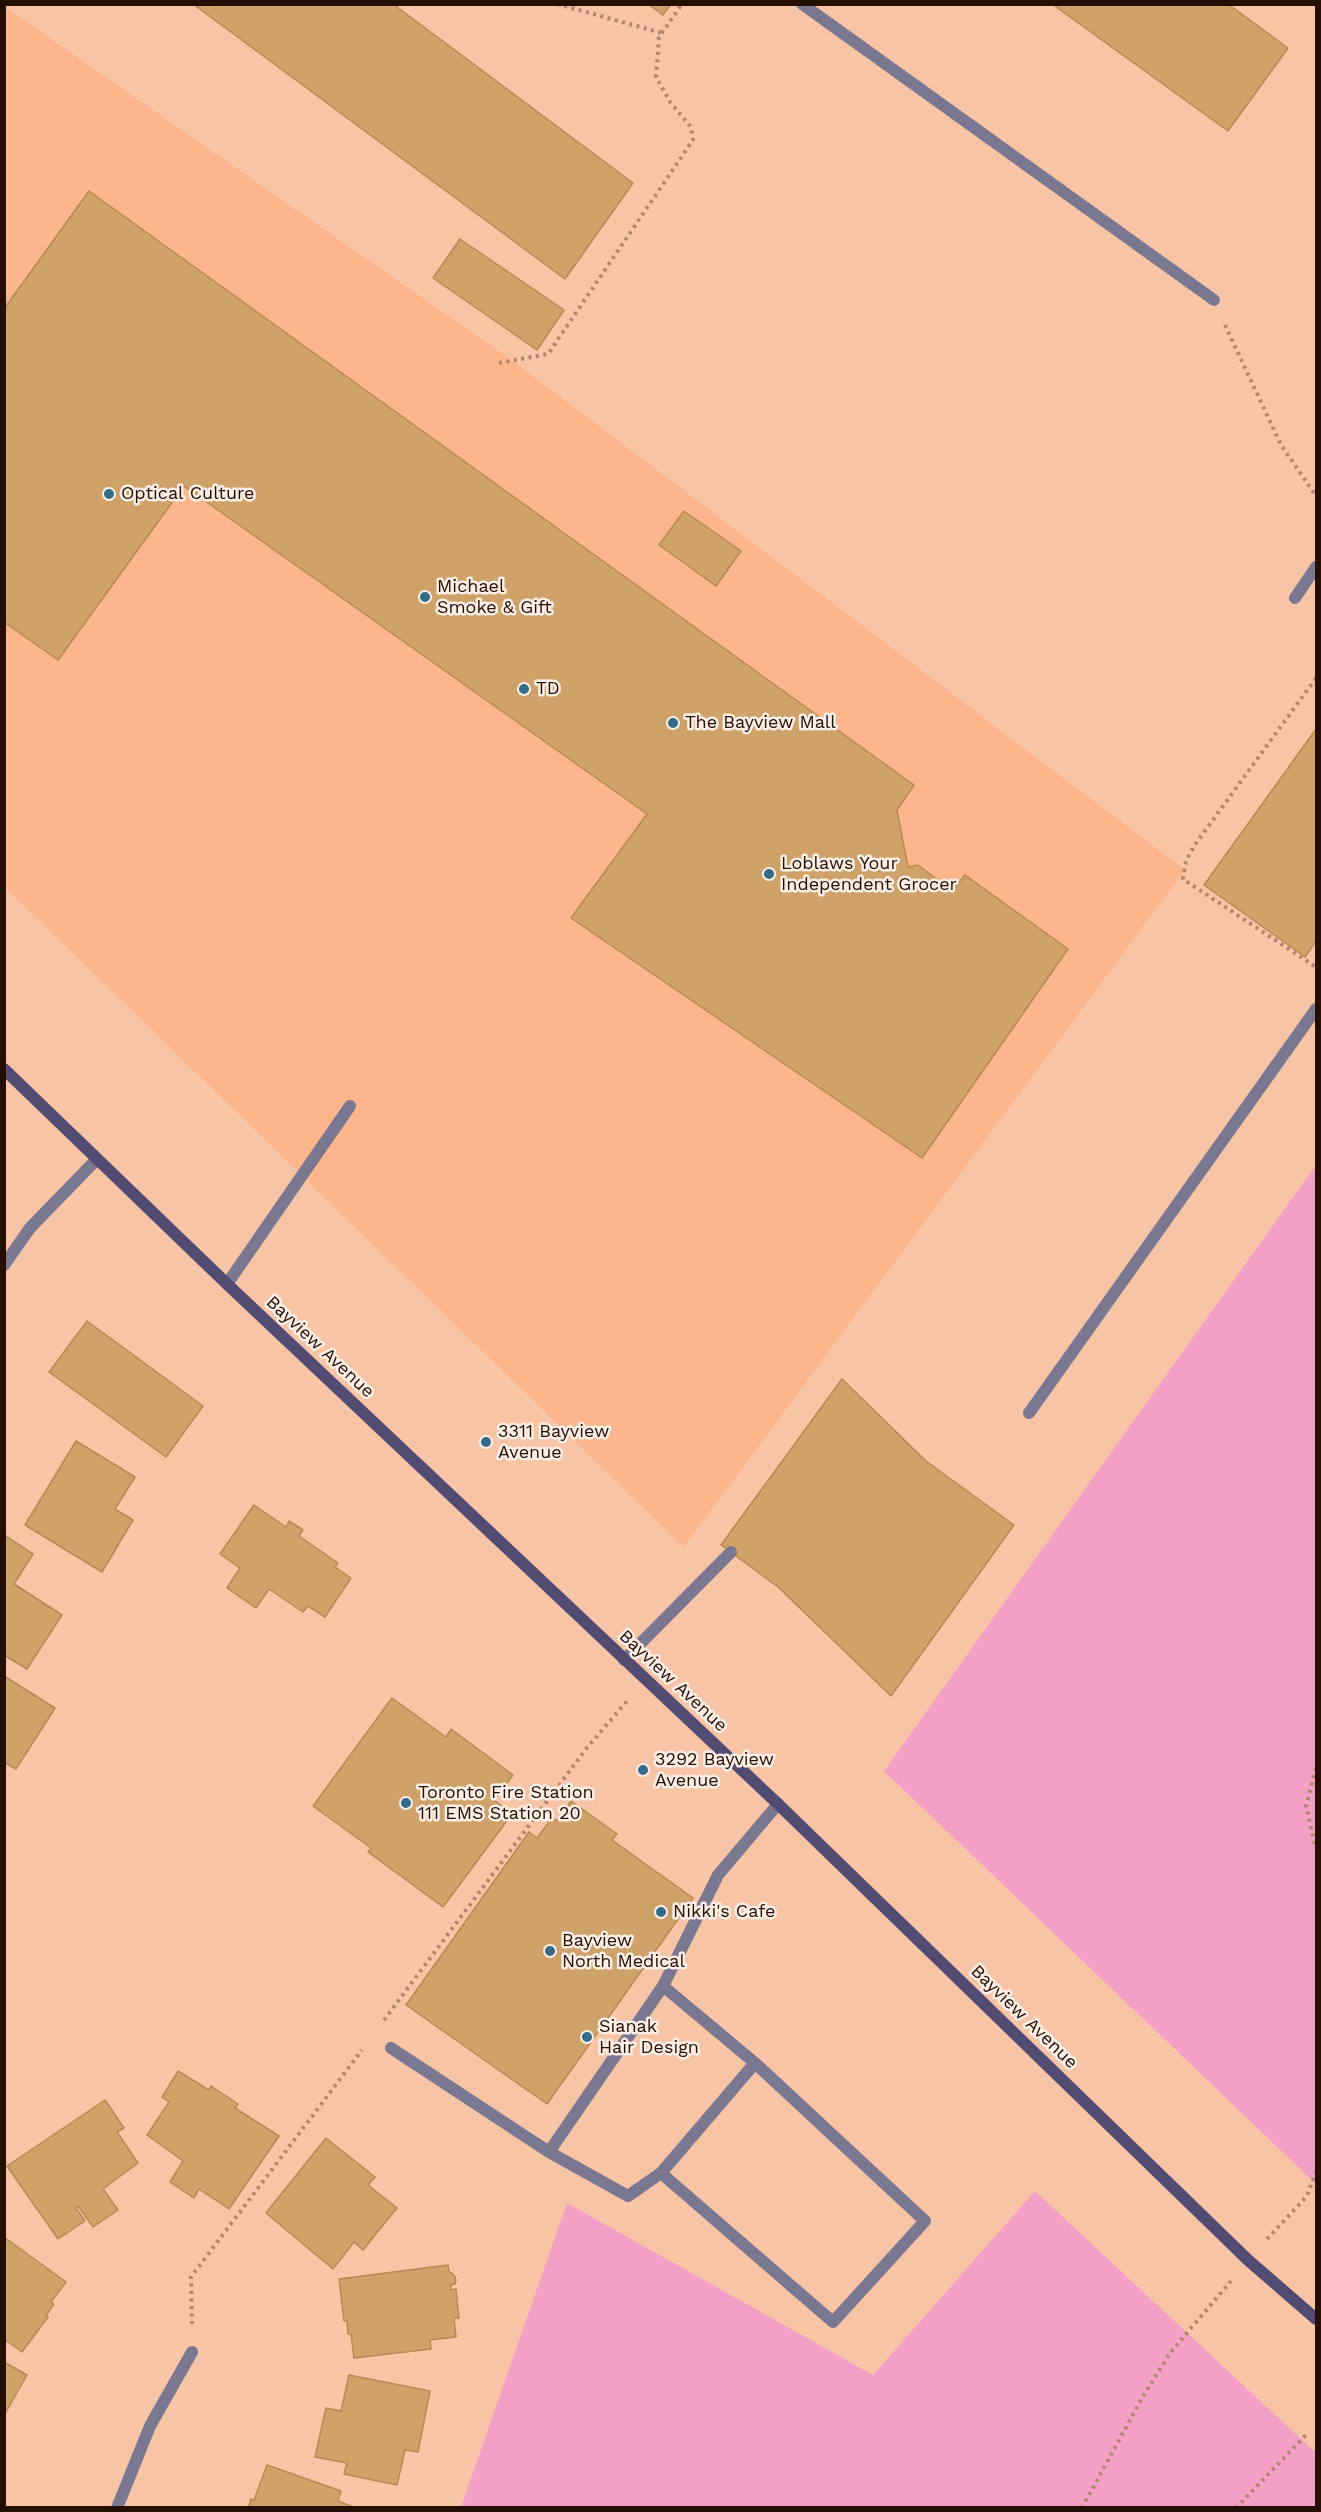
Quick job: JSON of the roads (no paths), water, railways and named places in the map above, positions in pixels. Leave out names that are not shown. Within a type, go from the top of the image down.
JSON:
[{"type":"main road","name":"Bayview Avenue","points":[[4,1068],[227,1284],[778,1804],[1248,2260],[1317,2319]]},
{"type":"street","points":[[802,4],[1214,300]]},
{"type":"street","points":[[1295,598],[1317,567]]},
{"type":"street","points":[[1029,1413],[1317,1009]]},
{"type":"street","points":[[227,1284],[350,1106]]},
{"type":"street","points":[[4,1265],[30,1228],[96,1159]]},
{"type":"street","points":[[624,1660],[731,1552]]},
{"type":"street","points":[[549,2152],[663,1986],[718,1875],[778,1804]]},
{"type":"street","points":[[661,2173],[833,2322],[925,2221],[754,2063],[663,1986]]},
{"type":"street","points":[[391,2048],[549,2152],[628,2196],[661,2173],[754,2063]]},
{"type":"street","points":[[117,2508],[150,2426],[192,2352]]},
{"type":"place","name":"Optical Culture","points":[[109,494]]},
{"type":"place","name":"Michael Smoke & Gift","points":[[425,597]]},
{"type":"place","name":"TD","points":[[524,689]]},
{"type":"place","name":"The Bayview Mall","points":[[673,723]]},
{"type":"place","name":"Loblaws Your Independent Grocer","points":[[769,874]]},
{"type":"place","name":"3311 Bayview Avenue","points":[[486,1442]]},
{"type":"place","name":"3292 Bayview Avenue","points":[[643,1770]]},
{"type":"place","name":"Toronto Fire Station 111 EMS Station 20","points":[[406,1803]]},
{"type":"place","name":"Nikki's Cafe","points":[[661,1912]]},
{"type":"place","name":"Bayview North Medical","points":[[550,1951]]},
{"type":"place","name":"Sianak Hair Design","points":[[587,2037]]}]
